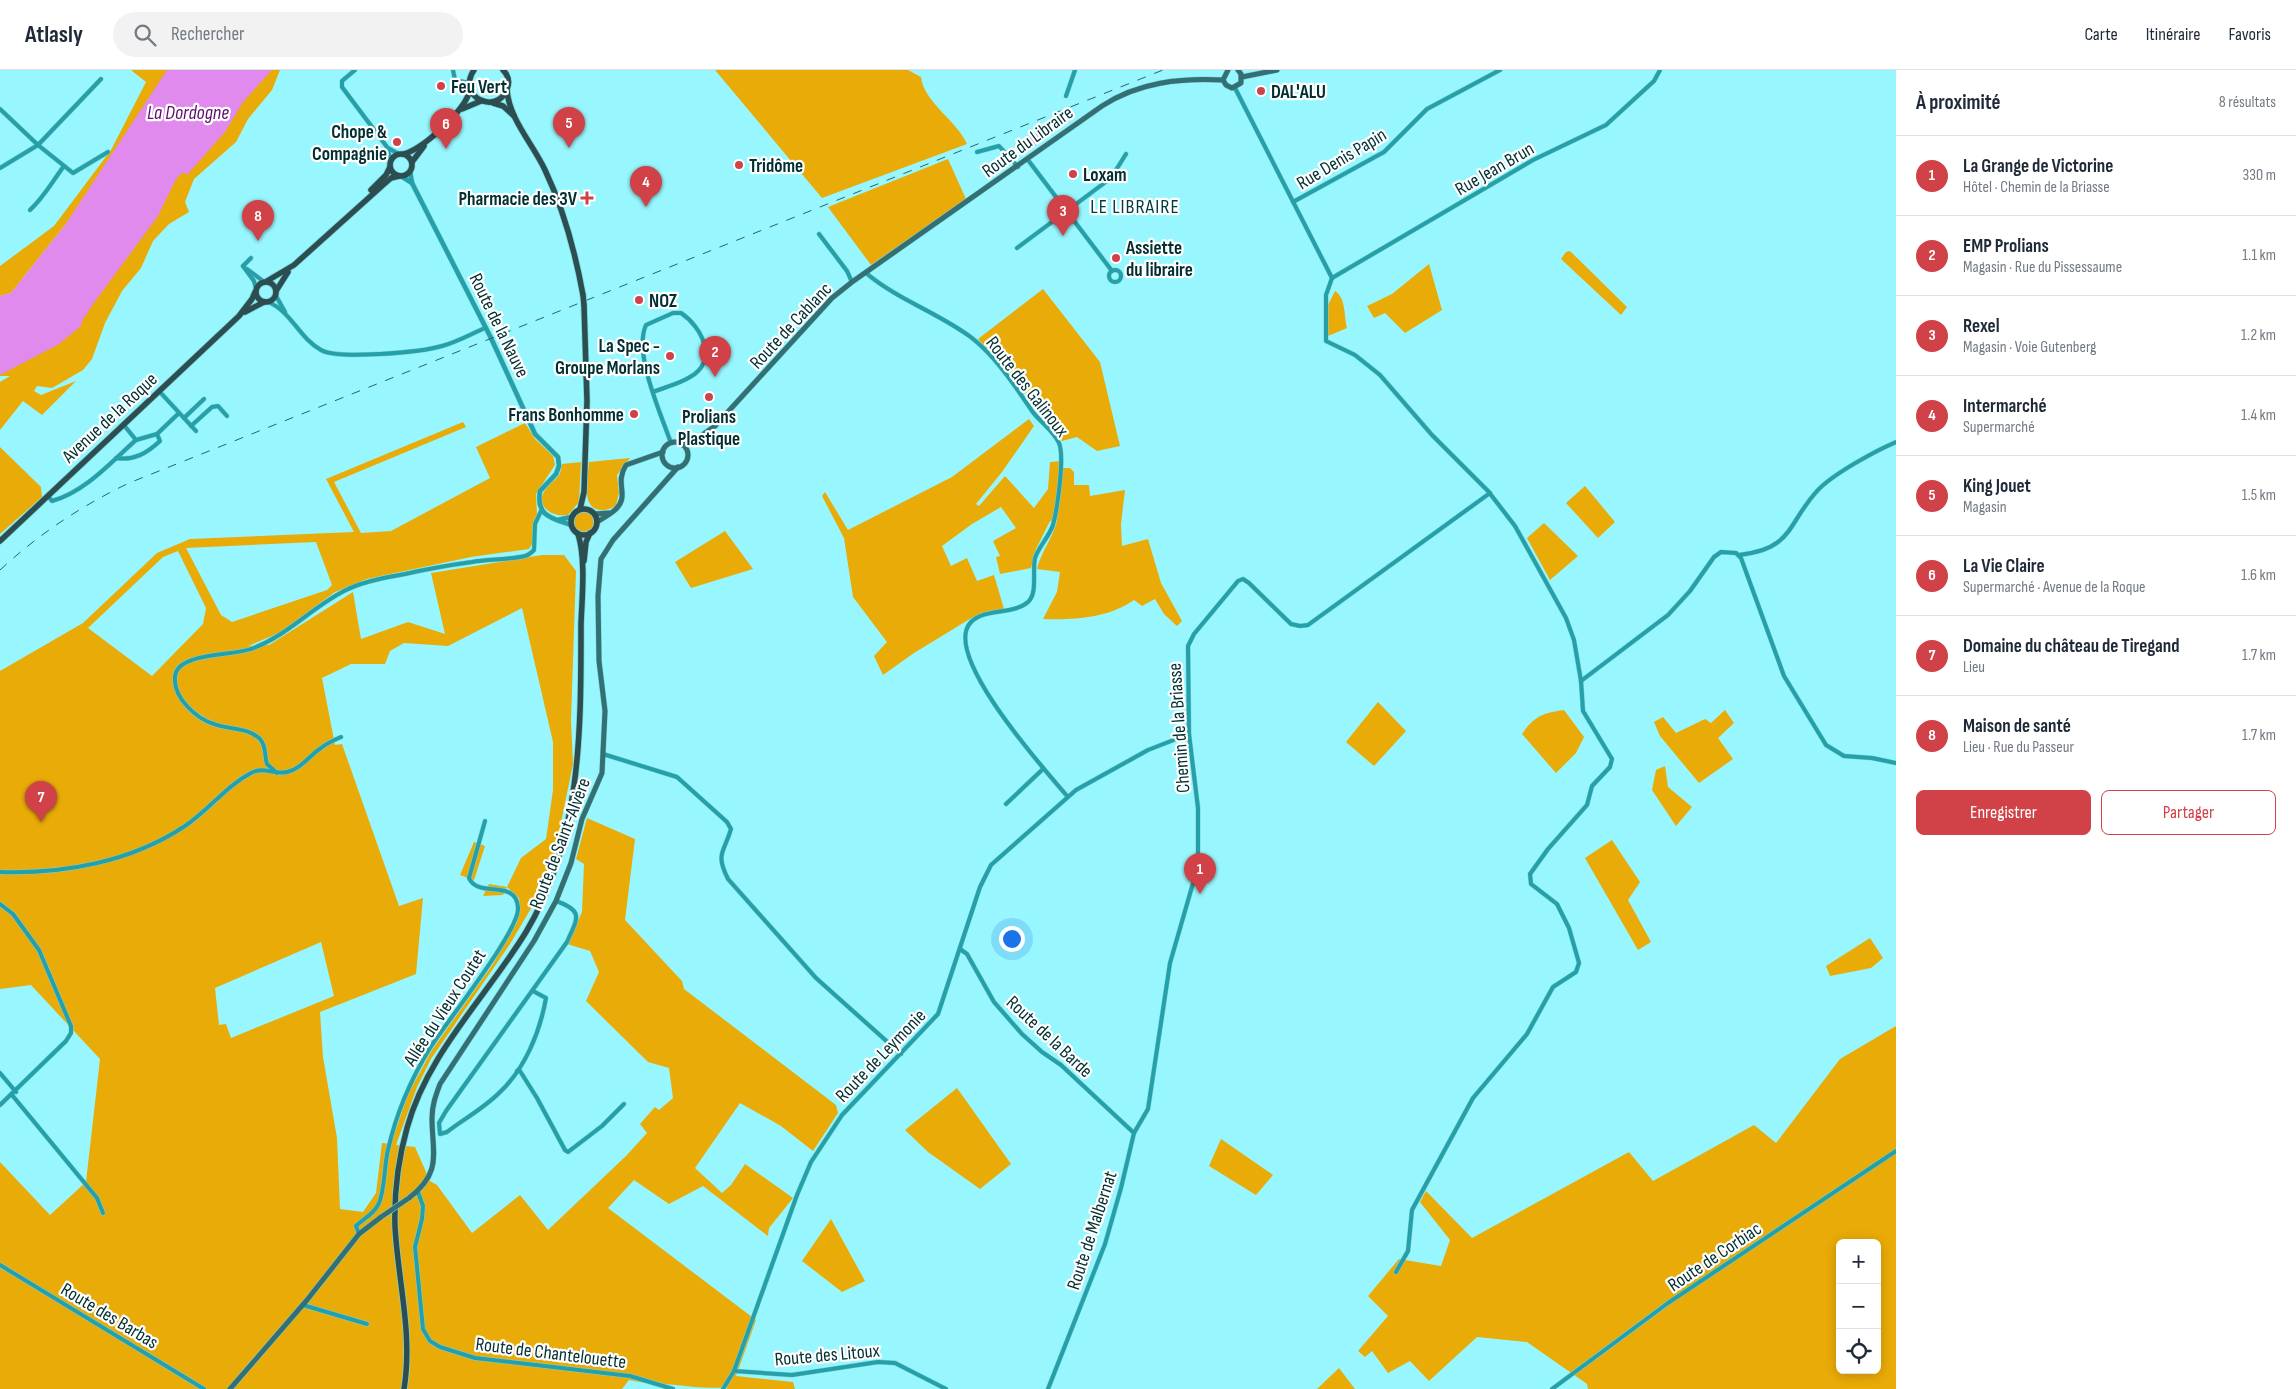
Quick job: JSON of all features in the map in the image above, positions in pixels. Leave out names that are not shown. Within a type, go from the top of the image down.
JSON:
[{"type":"main road","points":[[503,70],[508,79]]},
{"type":"main road","points":[[404,1389],[407,1333],[396,1227],[399,1161],[407,1126],[420,1093],[436,1061],[527,930],[560,852],[572,807],[578,764],[582,581],[580,541],[578,534],[571,525],[571,517],[580,509],[584,492],[587,400],[584,305],[570,235],[556,194],[544,168],[514,116],[507,90],[510,70]]},
{"type":"main road","points":[[1228,70],[1223,80],[1228,87],[1235,88],[1241,83],[1242,77],[1238,70]]},
{"type":"main road","points":[[1242,77],[1277,70]]},
{"type":"main road","points":[[460,110],[468,98],[471,72]]},
{"type":"main road","name":"Route du Libraire","points":[[866,273],[1102,106],[1132,90],[1166,81],[1223,80]]},
{"type":"main road","points":[[469,86],[481,101]]},
{"type":"main road","points":[[490,102],[500,98],[507,90]]},
{"type":"main road","points":[[351,212],[386,175],[390,164],[401,154],[411,152],[432,136],[460,110],[474,102],[490,102],[503,106],[514,116]]},
{"type":"main road","points":[[294,264],[265,281],[255,290],[258,299],[266,302],[276,293],[279,282],[294,264],[351,212],[391,178],[410,171],[412,162],[432,136]]},
{"type":"main road","points":[[401,154],[412,162]]},
{"type":"main road","points":[[390,164],[393,173],[400,176]]},
{"type":"main road","name":"Route de Cablanc","points":[[695,440],[715,426],[832,298],[866,273]]},
{"type":"main road","points":[[265,281],[273,284],[276,293]]},
{"type":"main road","name":"Avenue de la Roque","points":[[0,541],[239,316],[252,300],[255,290]]},
{"type":"main road","name":"Avenue de la Roque","points":[[239,316],[256,304],[266,302]]},
{"type":"main road","points":[[597,522],[621,503],[623,496],[620,478],[626,465],[634,460],[650,458],[663,452],[671,443],[683,445],[695,440]]},
{"type":"main road","points":[[650,458],[678,467],[686,460],[695,440]]},
{"type":"main road","points":[[683,445],[688,453]]},
{"type":"main road","points":[[663,452],[666,463],[666,482]]},
{"type":"main road","name":"Route de Saint-Alvère","points":[[230,1389],[303,1305],[359,1234],[418,1192],[429,1176],[434,1162],[435,1145],[433,1108],[440,1084],[534,941],[556,901],[571,863],[582,819],[602,773],[605,711],[599,661],[599,568],[601,559],[613,540],[678,467]]},
{"type":"main road","points":[[584,492],[587,509]]},
{"type":"main road","points":[[580,509],[587,509],[594,514],[597,522],[595,529],[590,533],[586,542],[582,581]]},
{"type":"main road","points":[[594,514],[609,513]]},
{"type":"main road","points":[[578,534],[590,533]]},
{"type":"street","points":[[355,70],[342,81],[342,87],[387,147],[401,154]]},
{"type":"street","points":[[453,70],[455,80],[469,86]]},
{"type":"street","points":[[1066,96],[1075,70]]},
{"type":"street","name":"Rue Denis Papin","points":[[1293,202],[1384,152],[1427,109],[1500,70]]},
{"type":"street","name":"Rue Jean Brun","points":[[1332,278],[1533,160],[1606,125],[1654,81],[1660,70]]},
{"type":"street","points":[[0,168],[38,145],[101,79]]},
{"type":"street","points":[[1235,88],[1332,278],[1326,295],[1326,342],[1368,364],[1432,435],[1490,493],[1515,526],[1556,598],[1574,640],[1581,681],[1583,711],[1612,759],[1610,767],[1592,786],[1587,805],[1548,849],[1530,874],[1531,884],[1557,904],[1569,928],[1579,963],[1576,972],[1553,987],[1527,1034],[1473,1098],[1412,1210],[1408,1251],[1396,1272]]},
{"type":"street","points":[[0,109],[38,145],[73,173],[108,152]]},
{"type":"street","points":[[977,152],[999,146],[1018,167]]},
{"type":"street","points":[[387,147],[390,164]]},
{"type":"street","points":[[1017,248],[1111,178],[1126,154]]},
{"type":"street","points":[[1028,160],[1112,271]]},
{"type":"street","points":[[30,210],[45,197],[52,181],[64,166]]},
{"type":"street","name":"Route de la Nauve","points":[[410,171],[412,183],[536,434],[558,457],[559,466],[556,474],[540,491],[539,504],[542,511]]},
{"type":"street","name":"Route de la Nauve","points":[[400,176],[412,183]]},
{"type":"street","points":[[819,234],[847,271],[852,282]]},
{"type":"street","points":[[243,266],[251,258]]},
{"type":"street","points":[[243,266],[265,281]]},
{"type":"street","points":[[243,266],[254,281],[255,290]]},
{"type":"street","name":"Route des Galinoux","points":[[866,273],[880,285],[942,318],[973,338],[1006,375],[1037,417],[1058,441],[1060,462],[1053,524],[1035,560],[1032,594],[1029,602],[1020,607],[976,618],[970,623],[966,640],[977,675],[1008,726],[1068,796]]},
{"type":"street","points":[[276,293],[287,316],[308,341],[323,352],[341,355],[414,351],[442,346],[484,328]]},
{"type":"street","points":[[266,302],[287,316]]},
{"type":"street","points":[[653,392],[690,377],[703,364],[706,353],[703,336],[681,313],[673,313],[646,325],[643,332],[645,367],[653,392],[671,443]]},
{"type":"street","points":[[159,391],[196,431]]},
{"type":"street","points":[[184,418],[204,399]]},
{"type":"street","points":[[191,426],[212,407],[218,406],[227,416]]},
{"type":"street","points":[[48,496],[52,501],[63,498],[88,483],[136,440],[157,434],[179,413]]},
{"type":"street","points":[[123,424],[136,440]]},
{"type":"street","points":[[116,458],[126,460],[148,452],[160,441],[157,434]]},
{"type":"street","points":[[1581,681],[1668,616],[1690,591],[1714,557],[1721,552],[1739,555],[1756,554],[1772,547],[1796,523],[1805,506],[1819,489],[1864,459],[1896,442]]},
{"type":"street","name":"Chemin de la Briasse","points":[[1154,1079],[1170,963],[1198,866],[1198,808],[1189,734],[1188,646],[1194,634],[1238,580],[1243,579],[1249,582],[1291,624],[1308,625],[1490,493]]},
{"type":"street","points":[[277,773],[267,764],[266,748],[260,740],[250,733],[215,725],[202,719],[189,708],[181,698],[177,687],[175,678],[178,669],[186,662],[198,658],[237,654],[252,649],[282,635],[331,599],[356,586],[471,562],[525,556],[534,550],[535,524],[542,511],[556,520],[571,525]]},
{"type":"street","points":[[556,520],[571,517]]},
{"type":"street","points":[[1739,555],[1784,676],[1826,745],[1844,756],[1872,758],[1896,763]]},
{"type":"street","name":"Route de Leymonie","points":[[734,1371],[797,1195],[811,1162],[842,1114],[938,1014],[980,888],[991,865],[1068,796],[1148,750],[1189,734]]},
{"type":"street","points":[[0,872],[41,872],[80,868],[140,849],[186,826],[235,783],[252,772],[262,769],[277,773],[288,772],[298,767],[322,746],[341,737]]},
{"type":"street","points":[[604,754],[677,777],[727,822],[731,829],[721,852],[722,867],[728,879],[816,978],[901,1054]]},
{"type":"street","points":[[1006,804],[1043,768]]},
{"type":"street","name":"Allée du Vieux Coutet","points":[[359,1234],[356,1226],[373,1213],[380,1202],[388,1147],[411,1083],[430,1048],[502,945],[518,914],[518,905],[512,894],[506,890],[479,887],[469,878],[485,821]]},
{"type":"street","points":[[533,991],[546,998],[544,1013],[534,1041],[517,1071],[500,1092],[447,1132],[440,1134],[438,1123],[567,942],[578,917],[576,912],[568,906],[556,901]]},
{"type":"street","points":[[0,904],[13,914],[39,950],[71,1026],[71,1033],[66,1041],[0,1106]]},
{"type":"street","name":"Route de la Barde","points":[[960,949],[967,954],[994,1002],[1022,1034],[1042,1052],[1061,1065],[1134,1133]]},
{"type":"street","points":[[517,1071],[520,1071],[565,1150],[568,1152],[602,1126],[624,1104]]},
{"type":"street","points":[[0,1073],[14,1094],[97,1198],[103,1213]]},
{"type":"street","name":"Route de Malbernat","points":[[1048,1389],[1104,1244],[1121,1188],[1134,1133],[1148,1109],[1154,1079]]},
{"type":"street","name":"Route de Corbiac","points":[[1552,1389],[1668,1303],[1896,1151]]},
{"type":"street","name":"Route de Chantelouette","points":[[418,1192],[423,1206],[422,1219],[415,1247],[423,1328],[430,1340],[440,1347],[475,1358],[630,1376],[674,1389]]},
{"type":"street","name":"Route des Barbas","points":[[0,1265],[204,1389]]},
{"type":"street","points":[[303,1305],[367,1324]]},
{"type":"street","name":"Route des Litoux","points":[[734,1371],[792,1375],[878,1362],[896,1363],[946,1389]]},
{"type":"street","points":[[723,1389],[734,1371]]},
{"type":"shaded area","points":[[131,70],[177,70],[65,225],[11,293],[0,296],[0,266],[54,226],[111,150],[146,82]]},
{"type":"shaded area","points":[[246,70],[280,70],[272,90],[248,119],[236,142],[194,179],[185,202],[189,212],[169,224],[153,241],[141,268],[122,291],[105,323],[92,359],[83,370],[52,388],[37,386],[34,391],[41,395],[76,381],[42,415],[23,401],[0,430],[0,382],[10,376],[0,376],[0,361]]},
{"type":"shaded area","points":[[715,70],[908,70],[921,77],[923,86],[934,103],[956,127],[967,144],[822,198]]},
{"type":"shaded area","points":[[948,159],[966,199],[871,265],[828,207]]},
{"type":"shaded area","points":[[1570,251],[1627,307],[1621,315],[1561,259],[1566,252]]},
{"type":"shaded area","points":[[1429,264],[1442,310],[1405,333],[1385,313],[1374,318],[1367,306],[1392,294]]},
{"type":"shaded area","points":[[1043,289],[1100,362],[1120,446],[1097,451],[1077,437],[1062,441],[1013,376],[978,339]]},
{"type":"shaded area","points":[[1335,291],[1339,294],[1343,303],[1347,328],[1328,336],[1328,305]]},
{"type":"shaded area","points":[[1029,419],[1034,426],[1002,472],[976,504],[979,506],[1005,476],[1034,508],[1048,489],[1050,462],[1063,461],[1063,468],[1070,468],[1074,472],[1074,485],[1089,485],[1090,496],[1125,490],[1121,524],[1122,546],[1148,539],[1161,583],[1182,621],[1177,626],[1164,614],[1155,599],[1142,606],[1134,600],[1114,611],[1091,617],[1043,619],[1057,592],[1060,572],[1037,569],[1057,520],[1050,521],[1036,549],[1031,568],[1000,574],[996,557],[1000,556],[993,541],[1016,528],[1001,507],[972,524],[942,546],[951,566],[967,558],[977,581],[994,575],[1004,609],[973,617],[914,653],[883,675],[874,656],[887,642],[853,597],[844,538],[822,496],[825,492],[848,530],[952,477]]},
{"type":"shaded area","points":[[463,422],[466,427],[334,482],[361,533],[391,531],[490,478],[476,447],[525,423],[535,439],[553,456],[555,465],[536,494],[537,514],[532,544],[529,549],[471,557],[367,579],[335,592],[279,633],[248,646],[269,645],[353,592],[361,639],[408,622],[445,634],[431,573],[542,555],[564,555],[576,571],[571,720],[573,764],[555,852],[533,905],[510,944],[431,1059],[417,1087],[396,1145],[415,1147],[430,1181],[437,1185],[472,1233],[520,1195],[548,1230],[626,1156],[647,1133],[640,1124],[655,1107],[659,1110],[673,1098],[669,1068],[648,1062],[586,1001],[599,972],[590,951],[567,944],[582,912],[584,864],[576,859],[587,818],[635,839],[625,920],[682,981],[684,989],[836,1105],[838,1113],[813,1151],[781,1126],[740,1103],[695,1168],[722,1193],[731,1185],[745,1164],[793,1198],[769,1228],[768,1236],[703,1186],[669,1204],[634,1180],[608,1208],[756,1320],[736,1376],[793,1382],[795,1389],[702,1388],[629,1380],[622,1389],[0,1389],[0,1162],[50,1215],[86,1182],[100,1059],[31,985],[0,989],[0,671],[83,623],[157,553],[190,539],[354,532],[326,479]],"holes":[[[316,542],[332,585],[327,590],[232,622],[221,615],[186,548]],[[178,551],[206,608],[203,624],[152,676],[88,628],[163,557]],[[522,608],[553,742],[553,790],[546,839],[521,858],[507,887],[519,898],[520,908],[517,922],[493,964],[432,1050],[408,1094],[391,1144],[382,1143],[376,1193],[363,1212],[340,1209],[337,1138],[323,1057],[320,1012],[416,974],[423,898],[399,906],[342,744],[335,745],[322,678],[351,664],[385,664],[390,651],[404,643],[448,646]],[[321,942],[334,996],[231,1038],[226,1024],[219,1025],[215,988]]]},
{"type":"shaded area","points":[[0,447],[41,487],[42,497],[0,534]]},
{"type":"shaded area","points":[[630,458],[617,475],[619,493],[616,505],[606,510],[594,508],[590,504],[587,491],[589,462]]},
{"type":"shaded area","points":[[581,462],[579,502],[568,515],[551,513],[543,506],[542,496],[545,490],[560,474],[562,464]]},
{"type":"shaded area","points":[[1585,486],[1615,522],[1598,538],[1566,503]]},
{"type":"shaded area","points":[[584,512],[591,515],[594,522],[591,529],[584,532],[577,529],[574,522],[577,515]]},
{"type":"shaded area","points":[[1544,523],[1578,556],[1550,580],[1527,538]]},
{"type":"shaded area","points":[[725,531],[753,569],[691,588],[675,562]]},
{"type":"shaded area","points":[[1378,702],[1406,731],[1374,766],[1346,742]]},
{"type":"shaded area","points":[[1564,710],[1584,737],[1576,753],[1556,773],[1522,734],[1540,716]]},
{"type":"shaded area","points":[[1725,710],[1734,723],[1718,738],[1733,759],[1699,783],[1660,736],[1654,722],[1663,717],[1676,733],[1705,719],[1711,723]]},
{"type":"shaded area","points":[[1665,766],[1668,787],[1692,807],[1676,826],[1652,790],[1656,770]]},
{"type":"shaded area","points":[[1612,840],[1640,882],[1628,900],[1651,942],[1638,950],[1585,858]]},
{"type":"shaded area","points":[[474,842],[485,846],[474,880],[460,875]]},
{"type":"shaded area","points":[[489,884],[507,887],[503,895],[483,896]]},
{"type":"shaded area","points":[[1870,938],[1883,958],[1871,968],[1830,976],[1826,966]]},
{"type":"shaded area","points":[[1896,1026],[1896,1389],[1588,1389],[1587,1384],[1527,1342],[1477,1337],[1429,1381],[1410,1361],[1388,1373],[1372,1351],[1365,1357],[1358,1351],[1388,1316],[1368,1296],[1399,1259],[1441,1266],[1450,1240],[1420,1202],[1426,1191],[1472,1238],[1629,1152],[1653,1181],[1754,1125],[1776,1143],[1840,1059]]},
{"type":"shaded area","points":[[957,1088],[1011,1164],[980,1189],[928,1152],[905,1130]]},
{"type":"shaded area","points":[[1221,1139],[1273,1175],[1256,1195],[1209,1166]]},
{"type":"shaded area","points":[[831,1219],[865,1281],[842,1292],[802,1261]]},
{"type":"shaded area","points":[[1339,1368],[1355,1389],[1317,1389]]},
{"type":"water","name":"La Dordogne","points":[[167,70],[272,70],[243,102],[225,132],[187,175],[183,172],[176,179],[158,216],[93,304],[82,321],[81,326],[59,344],[0,375],[0,296],[11,293],[65,225]]},
{"type":"water","points":[[1053,128],[1053,132],[1026,152],[1017,145],[1018,141]]},
{"type":"railway","points":[[0,570],[30,544],[61,522],[94,501],[129,483],[1163,70]]},
{"type":"place","name":"Feu Vert","points":[[441,86]]},
{"type":"place","name":"DAL'ALU","points":[[1261,91]]},
{"type":"place","name":"Chope & Compagnie","points":[[397,142]]},
{"type":"place","name":"King Jouet","points":[[569,148]]},
{"type":"place","name":"La Vie Claire","points":[[446,149]]},
{"type":"place","name":"Tridôme","points":[[739,165]]},
{"type":"place","name":"Loxam","points":[[1073,174]]},
{"type":"place","name":"Pharmacie des 3V","points":[[587,198]]},
{"type":"place","name":"Intermarché","points":[[646,207]]},
{"type":"place","name":"Rexel","points":[[1063,236]]},
{"type":"place","name":"Maison de santé","points":[[258,241]]},
{"type":"place","name":"Assiette du libraire","points":[[1116,258]]},
{"type":"place","name":"NOZ","points":[[639,300]]},
{"type":"place","name":"La Spec - Groupe Morlans","points":[[670,356]]},
{"type":"place","name":"EMP Prolians","points":[[715,377]]},
{"type":"place","name":"Prolians Plastique","points":[[709,397]]},
{"type":"place","name":"Frans Bonhomme","points":[[634,414]]},
{"type":"place","name":"Domaine du château de Tiregand","points":[[41,822]]},
{"type":"place","name":"La Grange de Victorine","points":[[1200,894]]},
{"type":"district","name":"LE LIBRAIRE","points":[[1135,206]]}]
